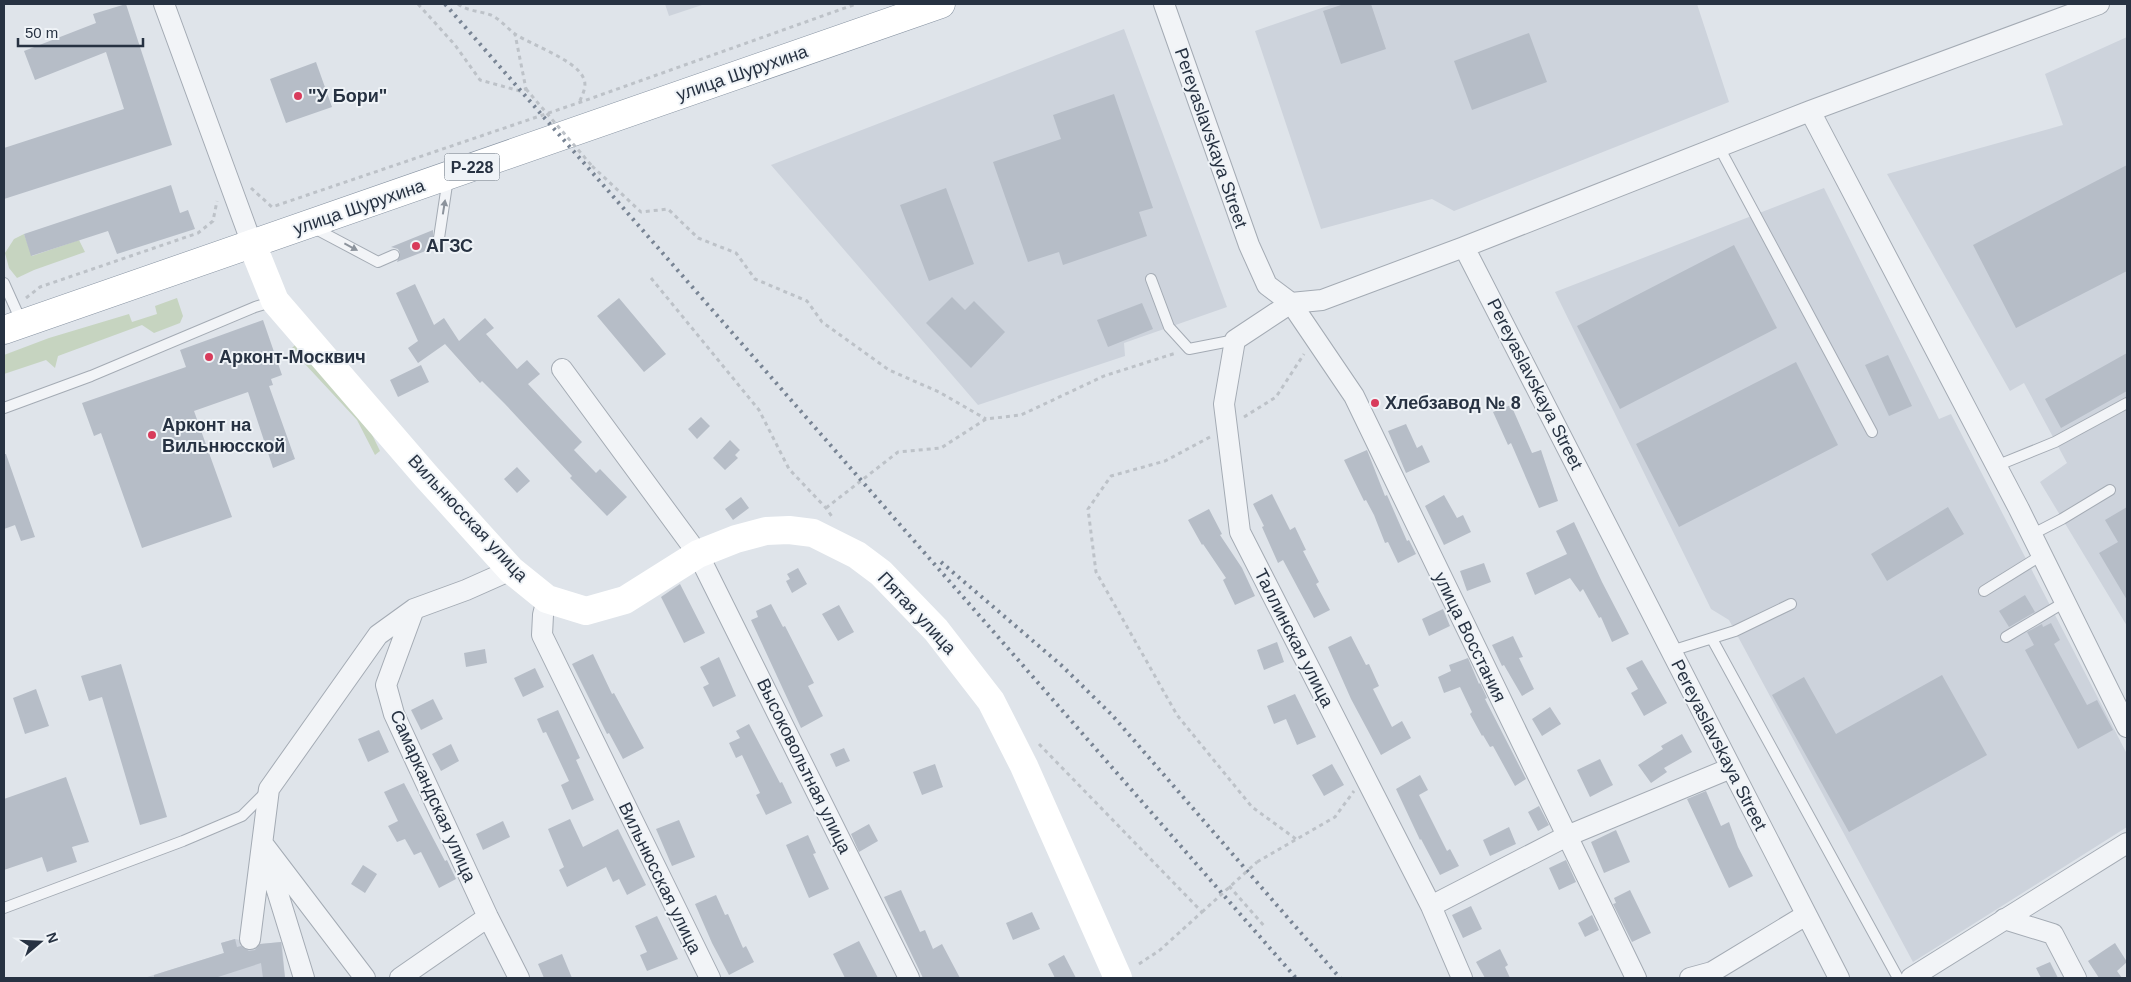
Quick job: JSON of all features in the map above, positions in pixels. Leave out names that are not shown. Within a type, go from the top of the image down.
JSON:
[{"type":"main road","name":"улица Шурухина","points":[[14,320],[308,225],[941,4]]},
{"type":"main road","name":"Вильнюсская улица","points":[[252,244],[275,301],[426,476],[511,570],[547,598]]},
{"type":"main road","name":"Пятая улица","points":[[547,598],[586,611],[625,600],[698,554],[736,539],[766,531],[789,530],[813,533],[857,554],[881,573],[906,598],[968,668],[991,701],[1008,733],[1118,978]]},
{"type":"street","points":[[164,4],[252,244]]},
{"type":"street","name":"Pereyaslavskaya Street","points":[[1164,4],[1249,245],[1267,285],[1291,303]]},
{"type":"street","points":[[1235,340],[1291,303],[1322,300],[1464,247],[1810,111],[2099,4]]},
{"type":"street","points":[[1810,111],[2042,555],[2127,727]]},
{"type":"street","name":"Pereyaslavskaya Street","points":[[1464,247],[1839,978]]},
{"type":"street","name":"улица Восстания","points":[[1291,303],[1354,396],[1636,978]]},
{"type":"street","name":"Таллинская улица","points":[[1235,340],[1224,404],[1240,532],[1430,906],[1462,978]]},
{"type":"street","name":"Высоковольтная улица","points":[[562,369],[698,554],[909,978]]},
{"type":"street","points":[[250,939],[270,789],[378,636],[414,609],[466,590],[511,570]]},
{"type":"street","name":"Вильнюсская улица","points":[[547,598],[542,615],[542,635],[710,978]]},
{"type":"street","name":"Самаркандская улица","points":[[414,609],[386,685],[394,714],[488,917],[520,978]]},
{"type":"street","points":[[1430,906],[1567,836],[1731,768]]},
{"type":"street","points":[[1912,978],[2127,843]]},
{"type":"street","points":[[263,844],[304,978]]},
{"type":"street","points":[[263,844],[364,978]]},
{"type":"street","points":[[1690,978],[1711,975],[1806,915]]},
{"type":"street","points":[[400,978],[488,917]]},
{"type":"street","points":[[2004,919],[2052,934],[2076,978]]},
{"type":"lane","points":[[1719,147],[1872,432]]},
{"type":"lane","points":[[439,238],[449,175]]},
{"type":"lane","points":[[308,225],[378,262],[394,255]]},
{"type":"lane","points":[[1151,279],[1169,327],[1189,349],[1235,340]]},
{"type":"lane","points":[[4,283],[14,320]]},
{"type":"lane","points":[[4,408],[91,376],[255,307],[275,301]]},
{"type":"lane","points":[[1996,466],[2056,442],[2127,402]]},
{"type":"lane","points":[[2031,535],[2110,490]]},
{"type":"lane","points":[[1984,592],[2042,555]]},
{"type":"lane","points":[[2006,637],[2065,602]]},
{"type":"lane","points":[[1671,651],[1735,631],[1791,604]]},
{"type":"lane","points":[[1712,638],[1898,978]]},
{"type":"lane","points":[[4,908],[183,841],[242,816],[270,789]]},
{"type":"path","points":[[418,4],[456,45],[480,80],[520,91],[526,89]]},
{"type":"path","points":[[458,4],[492,16],[515,34],[551,52],[578,71],[584,78],[585,91],[578,103]]},
{"type":"path","points":[[249,186],[272,208],[578,103],[856,4]]},
{"type":"path","points":[[515,34],[526,89],[592,166],[641,212],[668,209],[698,238],[736,253],[755,279],[807,301],[822,322],[889,370],[939,392],[986,419]]},
{"type":"path","points":[[14,320],[40,287],[198,233],[213,221],[217,197]]},
{"type":"path","points":[[651,278],[759,410],[788,469],[826,508],[837,524]]},
{"type":"path","points":[[1296,840],[1252,807],[1177,715],[1096,572],[1088,509],[1111,476],[1165,461],[1227,428],[1276,397],[1315,337]]},
{"type":"path","points":[[826,508],[898,452],[941,448],[986,419],[1022,415],[1104,376],[1189,349]]},
{"type":"path","points":[[1037,742],[1202,912]]},
{"type":"path","points":[[1118,978],[1160,950],[1257,862],[1335,817],[1365,777]]},
{"type":"path","points":[[1230,886],[1265,927]]},
{"type":"shaded area","points":[[665,4],[705,4],[669,16]]},
{"type":"shaded area","points":[[1333,4],[1697,4],[1729,102],[1454,211],[1432,199],[1321,229],[1255,31]]},
{"type":"shaded area","points":[[1124,29],[1227,307],[1124,343],[1125,356],[978,405],[771,165]]},
{"type":"shaded area","points":[[2127,37],[2127,626],[2040,482],[2067,463],[2024,383],[2010,391],[1887,174],[2063,125],[2045,74]]},
{"type":"shaded area","points":[[1824,188],[1939,419],[1951,414],[2127,754],[2127,827],[1913,962],[1729,620],[1711,609],[1555,292]]},
{"type":"shaded area","points":[[235,939],[260,944],[282,942],[285,978],[144,978],[224,953],[221,943]]},
{"type":"green space","points":[[24,234],[32,256],[79,240],[85,252],[17,278],[9,268],[5,253],[14,239]]},
{"type":"green space","points":[[177,298],[183,316],[180,323],[154,333],[142,325],[58,356],[55,368],[46,360],[4,374],[4,355],[49,338],[129,314],[132,322],[157,314],[155,306]]},
{"type":"green space","points":[[296,344],[363,416],[380,451],[375,455],[357,420],[291,349]]},
{"type":"building","points":[[126,4],[172,145],[4,199],[4,148],[124,109],[106,52],[35,80],[24,51],[96,23],[93,14]]},
{"type":"building","points":[[1344,4],[1371,4],[1386,49],[1341,64],[1323,11]]},
{"type":"building","points":[[1529,33],[1547,82],[1472,110],[1454,61]]},
{"type":"building","points":[[316,62],[332,107],[286,123],[270,79]]},
{"type":"building","points":[[1114,94],[1153,208],[1139,212],[1147,236],[1063,265],[1059,252],[1028,262],[993,162],[1061,139],[1053,115]]},
{"type":"building","points":[[2127,165],[2127,271],[2016,328],[1973,245]]},
{"type":"building","points":[[171,185],[180,213],[188,210],[195,229],[117,254],[108,231],[31,256],[24,234]]},
{"type":"building","points":[[946,188],[974,264],[929,281],[900,205]]},
{"type":"building","name":"АГЗС","points":[[433,230],[433,241],[441,245],[397,262],[400,253],[398,249],[391,247]]},
{"type":"building","points":[[1734,245],[1777,328],[1620,409],[1577,326]]},
{"type":"building","points":[[415,284],[434,325],[444,318],[459,341],[485,318],[494,328],[486,334],[517,369],[527,360],[540,374],[528,384],[582,442],[574,450],[596,473],[600,469],[627,497],[607,516],[570,478],[572,476],[505,404],[482,381],[480,383],[445,344],[418,363],[408,348],[418,341],[396,293]]},
{"type":"building","points":[[952,297],[965,310],[974,301],[1005,332],[971,368],[926,323]]},
{"type":"building","points":[[619,298],[666,354],[644,372],[597,316]]},
{"type":"building","points":[[1142,303],[1153,329],[1108,347],[1097,320]]},
{"type":"building","name":"Арконт на Вильнюсской","points":[[263,320],[282,375],[271,379],[273,385],[269,386],[295,459],[273,468],[248,392],[194,411],[232,517],[142,548],[101,433],[94,436],[82,403],[186,367],[180,350]]},
{"type":"building","points":[[2127,353],[2127,391],[2061,428],[2045,399]]},
{"type":"building","points":[[1888,355],[1912,406],[1889,416],[1865,365]]},
{"type":"building","points":[[1796,362],[1838,445],[1679,527],[1636,444]]},
{"type":"building","points":[[421,365],[429,382],[398,397],[390,380]]},
{"type":"building","points":[[1511,405],[1532,453],[1541,450],[1558,501],[1539,508],[1511,443],[1508,445],[1493,412]]},
{"type":"building","points":[[701,417],[710,426],[697,439],[688,429]]},
{"type":"building","points":[[1406,424],[1417,448],[1422,445],[1430,462],[1406,473],[1388,431]]},
{"type":"building","points":[[730,440],[740,450],[735,455],[738,458],[725,470],[713,458]]},
{"type":"building","points":[[1367,450],[1385,496],[1387,495],[1407,541],[1409,540],[1416,554],[1398,563],[1388,542],[1385,543],[1374,515],[1366,500],[1364,501],[1344,460]]},
{"type":"building","points":[[4,454],[6,454],[35,537],[21,541],[15,525],[4,529]]},
{"type":"building","points":[[517,467],[530,481],[517,493],[504,479]]},
{"type":"building","points":[[1272,494],[1290,530],[1295,527],[1306,550],[1303,551],[1319,582],[1316,584],[1330,610],[1314,618],[1283,560],[1278,563],[1262,527],[1264,526],[1253,504]]},
{"type":"building","points":[[1444,495],[1457,518],[1463,515],[1471,532],[1444,545],[1425,506]]},
{"type":"building","points":[[741,497],[749,508],[733,520],[725,509]]},
{"type":"building","points":[[1948,507],[1964,534],[1887,581],[1871,554]]},
{"type":"building","points":[[2127,507],[2127,600],[2099,553],[2118,542],[2105,520]]},
{"type":"building","points":[[1209,509],[1222,534],[1220,535],[1242,568],[1255,596],[1235,605],[1223,580],[1226,578],[1202,545],[1188,520]]},
{"type":"building","points":[[1574,522],[1629,634],[1612,642],[1601,617],[1599,618],[1583,589],[1580,592],[1570,578],[1535,595],[1526,573],[1567,554],[1556,531]]},
{"type":"building","points":[[1484,563],[1491,582],[1467,591],[1460,571]]},
{"type":"building","points":[[798,568],[807,584],[792,593],[786,581],[790,579],[787,574]]},
{"type":"building","points":[[680,584],[705,633],[684,643],[661,597]]},
{"type":"building","points":[[2025,595],[2035,612],[2009,627],[1999,611]]},
{"type":"building","points":[[771,604],[783,627],[785,626],[814,683],[808,686],[823,716],[801,728],[751,620],[758,617],[756,611]]},
{"type":"building","points":[[839,605],[854,632],[838,641],[822,614]]},
{"type":"building","points":[[1443,609],[1450,626],[1429,636],[1422,619]]},
{"type":"building","points":[[2051,623],[2060,640],[2054,644],[2087,705],[2097,700],[2113,730],[2078,749],[2025,650],[2034,645],[2027,632],[2042,624],[2043,627]]},
{"type":"building","points":[[1351,636],[1366,665],[1369,664],[1379,686],[1373,689],[1392,727],[1402,721],[1411,738],[1381,755],[1351,699],[1328,647]]},
{"type":"building","points":[[1513,636],[1523,657],[1519,658],[1534,689],[1522,696],[1504,665],[1502,666],[1492,645]]},
{"type":"building","points":[[1277,642],[1284,662],[1264,670],[1257,650]]},
{"type":"building","points":[[485,649],[487,663],[466,667],[464,653]]},
{"type":"building","points":[[593,654],[612,694],[614,693],[644,748],[623,759],[609,733],[607,734],[572,664]]},
{"type":"building","points":[[719,657],[736,696],[713,707],[703,687],[709,684],[700,667]]},
{"type":"building","points":[[1468,658],[1487,698],[1485,699],[1526,779],[1515,786],[1493,746],[1490,747],[1482,736],[1470,714],[1472,712],[1460,687],[1444,693],[1438,677],[1451,671],[1449,665]]},
{"type":"building","points":[[1642,660],[1667,703],[1644,716],[1631,693],[1638,689],[1626,668]]},
{"type":"building","points":[[121,664],[167,817],[140,825],[102,697],[89,701],[81,676]]},
{"type":"building","points":[[535,668],[544,687],[523,697],[514,678]]},
{"type":"building","points":[[1942,675],[1987,755],[1849,832],[1772,695],[1804,677],[1836,734]]},
{"type":"building","points":[[36,689],[49,726],[25,734],[13,698]]},
{"type":"building","points":[[1295,694],[1316,737],[1297,745],[1286,719],[1274,724],[1267,706]]},
{"type":"building","points":[[433,699],[443,719],[421,730],[411,710]]},
{"type":"building","points":[[1550,707],[1561,724],[1542,736],[1532,719]]},
{"type":"building","points":[[558,710],[580,758],[576,760],[594,800],[572,810],[561,785],[569,781],[546,732],[543,733],[537,719]]},
{"type":"building","points":[[749,724],[792,803],[766,815],[756,795],[760,793],[742,755],[736,758],[729,743],[740,738],[736,731]]},
{"type":"building","points":[[379,730],[389,752],[368,762],[358,739]]},
{"type":"building","points":[[1682,734],[1692,752],[1664,768],[1667,772],[1651,783],[1638,765],[1663,749],[1661,746]]},
{"type":"building","points":[[451,744],[459,761],[441,771],[432,754]]},
{"type":"building","points":[[844,748],[850,761],[836,767],[830,754]]},
{"type":"building","points":[[1600,759],[1613,785],[1590,797],[1577,770]]},
{"type":"building","points":[[935,764],[943,787],[922,795],[913,772]]},
{"type":"building","points":[[1332,764],[1344,785],[1324,796],[1312,775]]},
{"type":"building","points":[[1420,775],[1428,790],[1419,795],[1447,851],[1450,849],[1459,866],[1440,875],[1420,840],[1396,789]]},
{"type":"building","points":[[66,777],[89,842],[72,847],[77,862],[47,872],[42,857],[4,870],[4,799]]},
{"type":"building","points":[[404,783],[456,879],[439,888],[421,852],[414,855],[405,839],[397,842],[388,826],[398,821],[384,792]]},
{"type":"building","points":[[1706,791],[1721,826],[1729,822],[1738,847],[1753,876],[1729,888],[1687,799]]},
{"type":"building","points":[[1539,806],[1549,825],[1538,831],[1528,812]]},
{"type":"building","points":[[570,819],[583,847],[618,829],[646,885],[627,895],[619,879],[613,882],[606,867],[567,887],[559,870],[564,867],[548,829]]},
{"type":"building","points":[[679,820],[695,857],[672,866],[656,829]]},
{"type":"building","points":[[503,821],[510,837],[483,850],[476,834]]},
{"type":"building","points":[[869,824],[878,841],[859,852],[851,834]]},
{"type":"building","points":[[1509,827],[1516,844],[1490,856],[1483,840]]},
{"type":"building","points":[[1616,830],[1630,862],[1604,873],[1591,842]]},
{"type":"building","points":[[808,835],[816,853],[813,854],[829,889],[809,898],[786,845]]},
{"type":"building","points":[[1566,860],[1576,882],[1559,890],[1549,868]]},
{"type":"building","points":[[363,865],[377,874],[365,893],[351,884]]},
{"type":"building","points":[[901,890],[920,932],[925,930],[933,949],[942,944],[960,978],[923,978],[884,897]]},
{"type":"building","points":[[1630,890],[1651,933],[1632,942],[1613,904],[1616,903],[1614,898]]},
{"type":"building","points":[[716,895],[725,915],[728,914],[743,948],[746,946],[754,962],[729,975],[712,943],[695,904]]},
{"type":"building","points":[[1471,906],[1482,929],[1463,938],[1452,915]]},
{"type":"building","points":[[1032,912],[1040,929],[1013,940],[1006,923]]},
{"type":"building","points":[[1592,915],[1599,930],[1585,937],[1578,923]]},
{"type":"building","points":[[657,916],[678,959],[647,971],[640,955],[647,952],[635,926]]},
{"type":"building","points":[[235,939],[237,947],[241,946],[249,951],[255,950],[260,944],[281,942],[285,978],[263,978],[261,963],[215,978],[154,978],[154,975],[224,953],[221,943]]},
{"type":"building","points":[[859,941],[878,978],[845,978],[833,954]]},
{"type":"building","points":[[2115,943],[2127,962],[2117,971],[2122,978],[2099,978],[2088,961]]},
{"type":"building","points":[[1500,949],[1508,965],[1505,967],[1510,978],[1485,978],[1476,962]]},
{"type":"building","points":[[562,954],[572,978],[544,978],[538,964]]},
{"type":"building","points":[[1064,955],[1076,978],[1055,978],[1048,964]]},
{"type":"building","points":[[2050,962],[2058,978],[2041,978],[2036,968]]},
{"type":"railway","points":[[445,4],[1296,978]]},
{"type":"railway","points":[[941,562],[1061,665],[1112,715],[1340,978]]},
{"type":"place","name":"\"У Бори\"","points":[[298,96]]},
{"type":"place","name":"АГЗС","points":[[416,246]]},
{"type":"place","name":"Арконт-Москвич","points":[[209,357]]},
{"type":"place","name":"Хлебзавод № 8","points":[[1375,403]]},
{"type":"place","name":"Арконт на Вильнюсской","points":[[152,435]]}]
